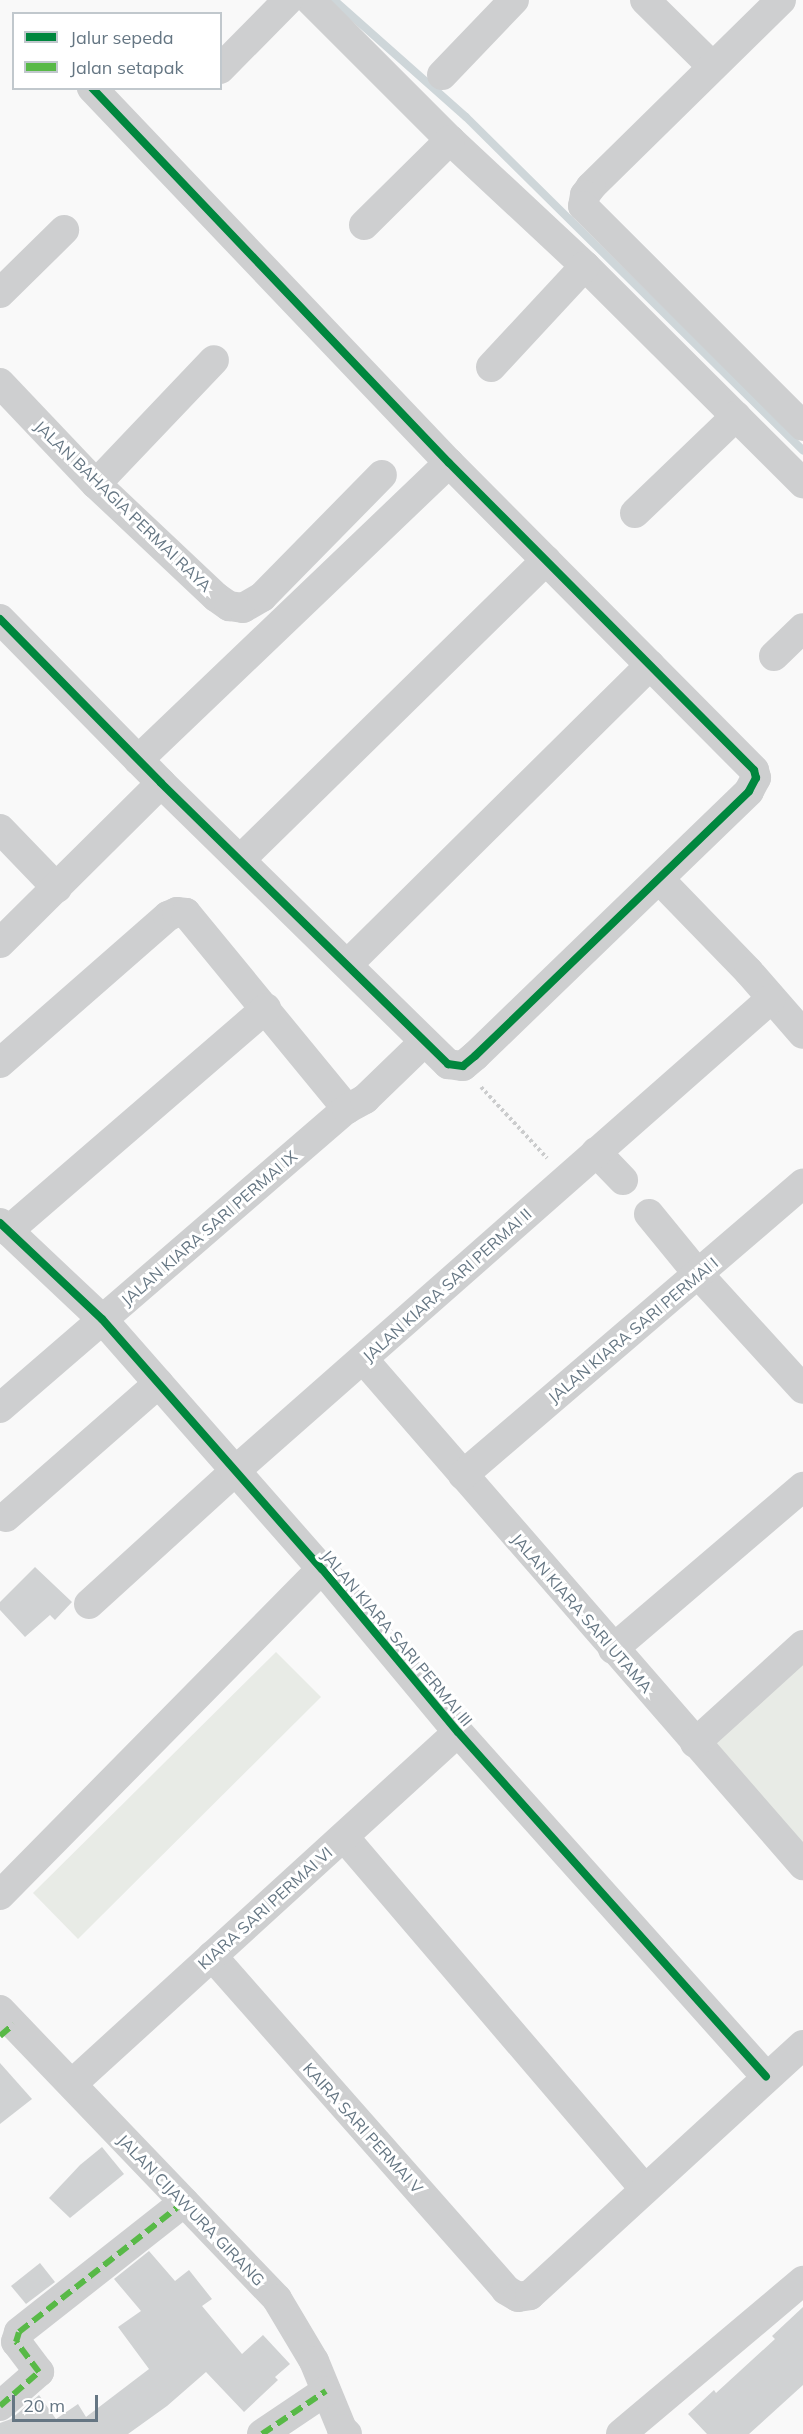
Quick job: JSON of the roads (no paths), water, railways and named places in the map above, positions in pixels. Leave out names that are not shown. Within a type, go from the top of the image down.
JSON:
[{"type":"street","points":[[222,67],[288,0]]},
{"type":"street","points":[[310,0],[450,140],[585,266],[803,483]]},
{"type":"street","points":[[442,75],[514,0]]},
{"type":"street","points":[[645,0],[712,66]]},
{"type":"street","points":[[781,0],[591,187],[585,195],[583,206],[803,426]]},
{"type":"street","points":[[0,620],[161,783],[448,1064],[463,1066],[749,791],[756,778],[754,770],[449,462],[94,90]]},
{"type":"street","points":[[364,225],[450,140]]},
{"type":"street","points":[[0,293],[64,230]]},
{"type":"street","points":[[491,367],[585,266]]},
{"type":"street","points":[[96,484],[214,360]]},
{"type":"street","name":"JALAN BAHAGIA PERMAI RAYA","points":[[0,383],[96,484],[216,597],[229,606],[243,608],[262,597],[382,475]]},
{"type":"street","points":[[635,513],[736,416]]},
{"type":"street","points":[[138,760],[449,462]]},
{"type":"street","points":[[241,859],[546,560]]},
{"type":"street","points":[[774,656],[803,628]]},
{"type":"street","points":[[348,964],[650,665]]},
{"type":"street","points":[[0,943],[161,783]]},
{"type":"street","points":[[0,829],[57,888]]},
{"type":"street","points":[[659,879],[803,1034]]},
{"type":"street","points":[[0,1063],[168,916],[177,912],[186,914],[266,1008],[356,1104]]},
{"type":"street","name":"JALAN KIARA SARI PERMAI II","points":[[89,1604],[235,1471],[771,999]]},
{"type":"street","points":[[4,1227],[266,1008]]},
{"type":"street","name":"JALAN KIARA SARI PERMAI IX","points":[[0,1408],[356,1104],[424,1042]]},
{"type":"street","points":[[596,1152],[623,1180]]},
{"type":"street","name":"JALAN KIARA SARI PERMAI I","points":[[463,1475],[803,1184]]},
{"type":"street","points":[[649,1214],[699,1275],[803,1389]]},
{"type":"street","name":"JALAN KIARA SARI PERMAI III","points":[[4,1227],[102,1319],[322,1569],[458,1732],[766,2077]]},
{"type":"street","name":"JALAN KIARA SARI UTAMA","points":[[363,1359],[803,1865]]},
{"type":"street","points":[[6,1517],[159,1383]]},
{"type":"street","points":[[613,1649],[803,1487]]},
{"type":"street","points":[[0,1895],[322,1569]]},
{"type":"street","points":[[695,1743],[803,1645]]},
{"type":"street","name":"KIARA SARI PERMAI VI","points":[[72,2084],[458,1732]]},
{"type":"street","points":[[344,1837],[644,2188],[803,2045]]},
{"type":"street","name":"KAIRA SARI PERMAI V","points":[[212,1956],[499,2281],[518,2297],[530,2295],[644,2188]]},
{"type":"street","name":"JALAN CIJAWURA GIRANG","points":[[5,2023],[72,2084],[277,2299],[314,2361],[347,2434]]},
{"type":"street","points":[[0,2406],[39,2372],[16,2342],[20,2332],[184,2202]]},
{"type":"street","points":[[621,2434],[803,2281]]},
{"type":"street","points":[[262,2434],[326,2391]]},
{"type":"waterway","points":[[334,0],[466,117],[803,450]]}]
